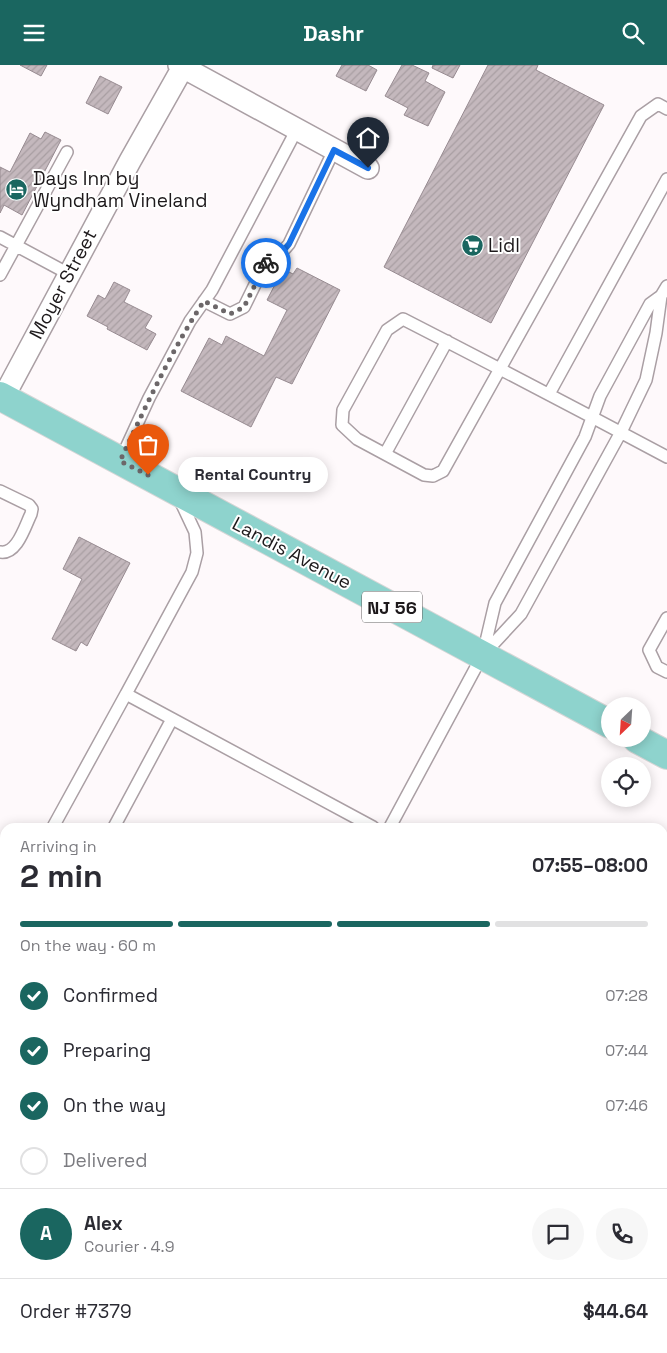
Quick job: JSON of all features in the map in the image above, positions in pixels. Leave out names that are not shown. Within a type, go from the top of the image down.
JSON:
[{"type":"main road","name":"Landis Avenue","points":[[2,397],[601,719]]},
{"type":"main road","points":[[651,746],[667,755]]},
{"type":"street","points":[[181,66],[368,168]]},
{"type":"street","name":"Moyer Street","points":[[2,397],[181,66]]},
{"type":"lane","points":[[667,109],[658,104],[641,116],[500,369],[443,471],[433,476],[424,475],[357,439],[342,425],[343,410],[387,330],[403,319],[447,341],[500,369],[549,394],[667,457]]},
{"type":"lane","points":[[120,461],[149,398],[190,321],[212,290],[296,129]]},
{"type":"lane","points":[[204,301],[230,314],[244,307],[268,259],[274,254],[283,251],[289,244],[334,150]]},
{"type":"lane","points":[[0,275],[67,153]]},
{"type":"lane","points":[[549,394],[667,179]]},
{"type":"lane","points":[[0,237],[69,274]]},
{"type":"lane","points":[[392,823],[482,656],[495,603],[585,437],[600,396],[650,304],[664,291]]},
{"type":"lane","points":[[482,656],[521,614],[620,432],[646,380],[664,291]]},
{"type":"lane","points":[[385,454],[447,341]]},
{"type":"lane","points":[[55,823],[192,572],[197,553],[194,532],[175,490]]},
{"type":"lane","points":[[0,491],[29,505],[32,509],[13,548],[8,552],[0,553]]},
{"type":"lane","points":[[667,618],[649,650],[657,667],[667,672]]},
{"type":"lane","points":[[126,694],[366,823]]},
{"type":"lane","points":[[116,823],[172,719]]},
{"type":"building","points":[[20,65],[47,65],[41,76]]},
{"type":"building","points":[[342,65],[368,65],[377,70],[366,91],[336,76]]},
{"type":"building","points":[[402,65],[412,65],[429,73],[425,81],[445,92],[428,126],[404,115],[408,108],[385,96]]},
{"type":"building","points":[[433,65],[460,65],[453,78],[432,68]]},
{"type":"building","points":[[488,65],[538,65],[536,70],[604,105],[491,323],[384,267]]},
{"type":"building","points":[[100,76],[122,87],[108,114],[86,103]]},
{"type":"building","name":"Days Inn by Wyndham Vineland","points":[[45,132],[61,140],[22,215],[4,205],[0,213],[0,167],[10,172],[30,133],[41,139]]},
{"type":"building","points":[[297,268],[340,290],[292,384],[276,377],[251,427],[181,391],[209,338],[222,345],[226,336],[264,356],[287,310],[267,300],[283,269],[293,274]]},
{"type":"building","points":[[114,282],[130,290],[124,302],[152,316],[145,328],[156,334],[147,350],[87,316],[98,295],[105,299]]},
{"type":"building","points":[[79,537],[130,563],[87,646],[81,642],[76,651],[52,639],[82,579],[63,569]]},
{"type":"way so far","points":[[148,475],[120,461],[149,398],[190,321],[204,301],[230,314],[244,307],[266,263]]},
{"type":"place","name":"Days Inn by Wyndham Vineland","points":[[17,189]]},
{"type":"place","name":"Lidl","points":[[472,245]]},
{"type":"place","name":"Rental Country","points":[[148,475]]},
{"type":"route","points":[[266,263],[269,256],[283,251],[289,244],[334,150],[368,168]]}]
